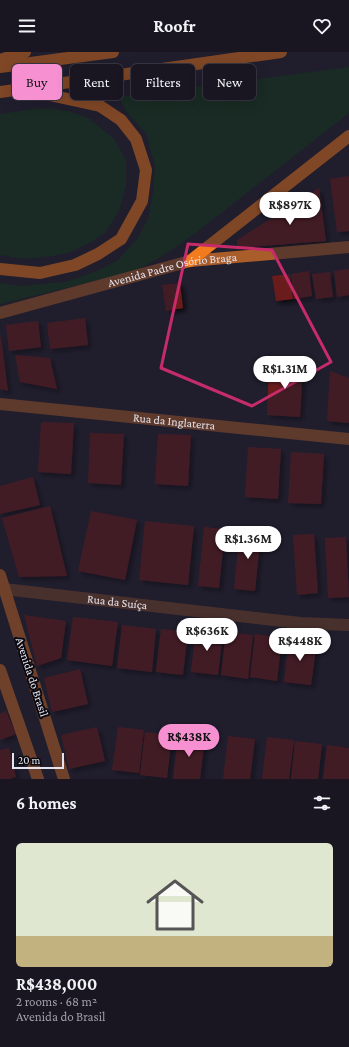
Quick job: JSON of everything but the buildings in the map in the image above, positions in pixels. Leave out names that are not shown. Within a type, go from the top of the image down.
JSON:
[{"type":"highway","points":[[0,60],[25,52]]},
{"type":"highway","points":[[95,55],[107,52]]},
{"type":"highway","points":[[0,67],[113,52]]},
{"type":"highway","points":[[62,83],[281,52]]},
{"type":"highway","points":[[0,92],[12,90]]},
{"type":"highway","points":[[0,269],[40,273],[75,265],[98,254],[121,239],[142,201],[146,170],[136,140],[121,120],[100,106],[62,98]]},
{"type":"highway","points":[[190,261],[349,136]]},
{"type":"main road","name":"Avenida do Brasil","points":[[0,575],[64,779]]},
{"type":"main road","points":[[0,670],[38,779]]},
{"type":"street","name":"Avenida Padre Osório Braga","points":[[0,313],[190,261],[349,247]]},
{"type":"street","name":"Rua da Inglaterra","points":[[0,404],[349,439]]},
{"type":"street","name":"Rua da Suíça","points":[[4,590],[300,623],[349,625]]},
{"type":"highlighted area","points":[[188,244],[272,250],[331,362],[252,406],[161,368]]},
{"type":"green space","points":[[349,67],[349,113],[197,232],[164,255],[136,271],[0,304],[0,283],[21,286],[65,282],[97,271],[118,260],[137,239],[148,219],[153,192],[155,166],[146,134],[125,110],[120,100],[123,100],[123,96],[131,95],[131,100],[195,100],[195,87],[203,86],[203,100],[256,100],[256,79]]},
{"type":"green space","points":[[42,108],[69,111],[90,119],[115,140],[126,161],[126,186],[119,211],[105,233],[71,252],[24,259],[0,255],[0,114]]}]
